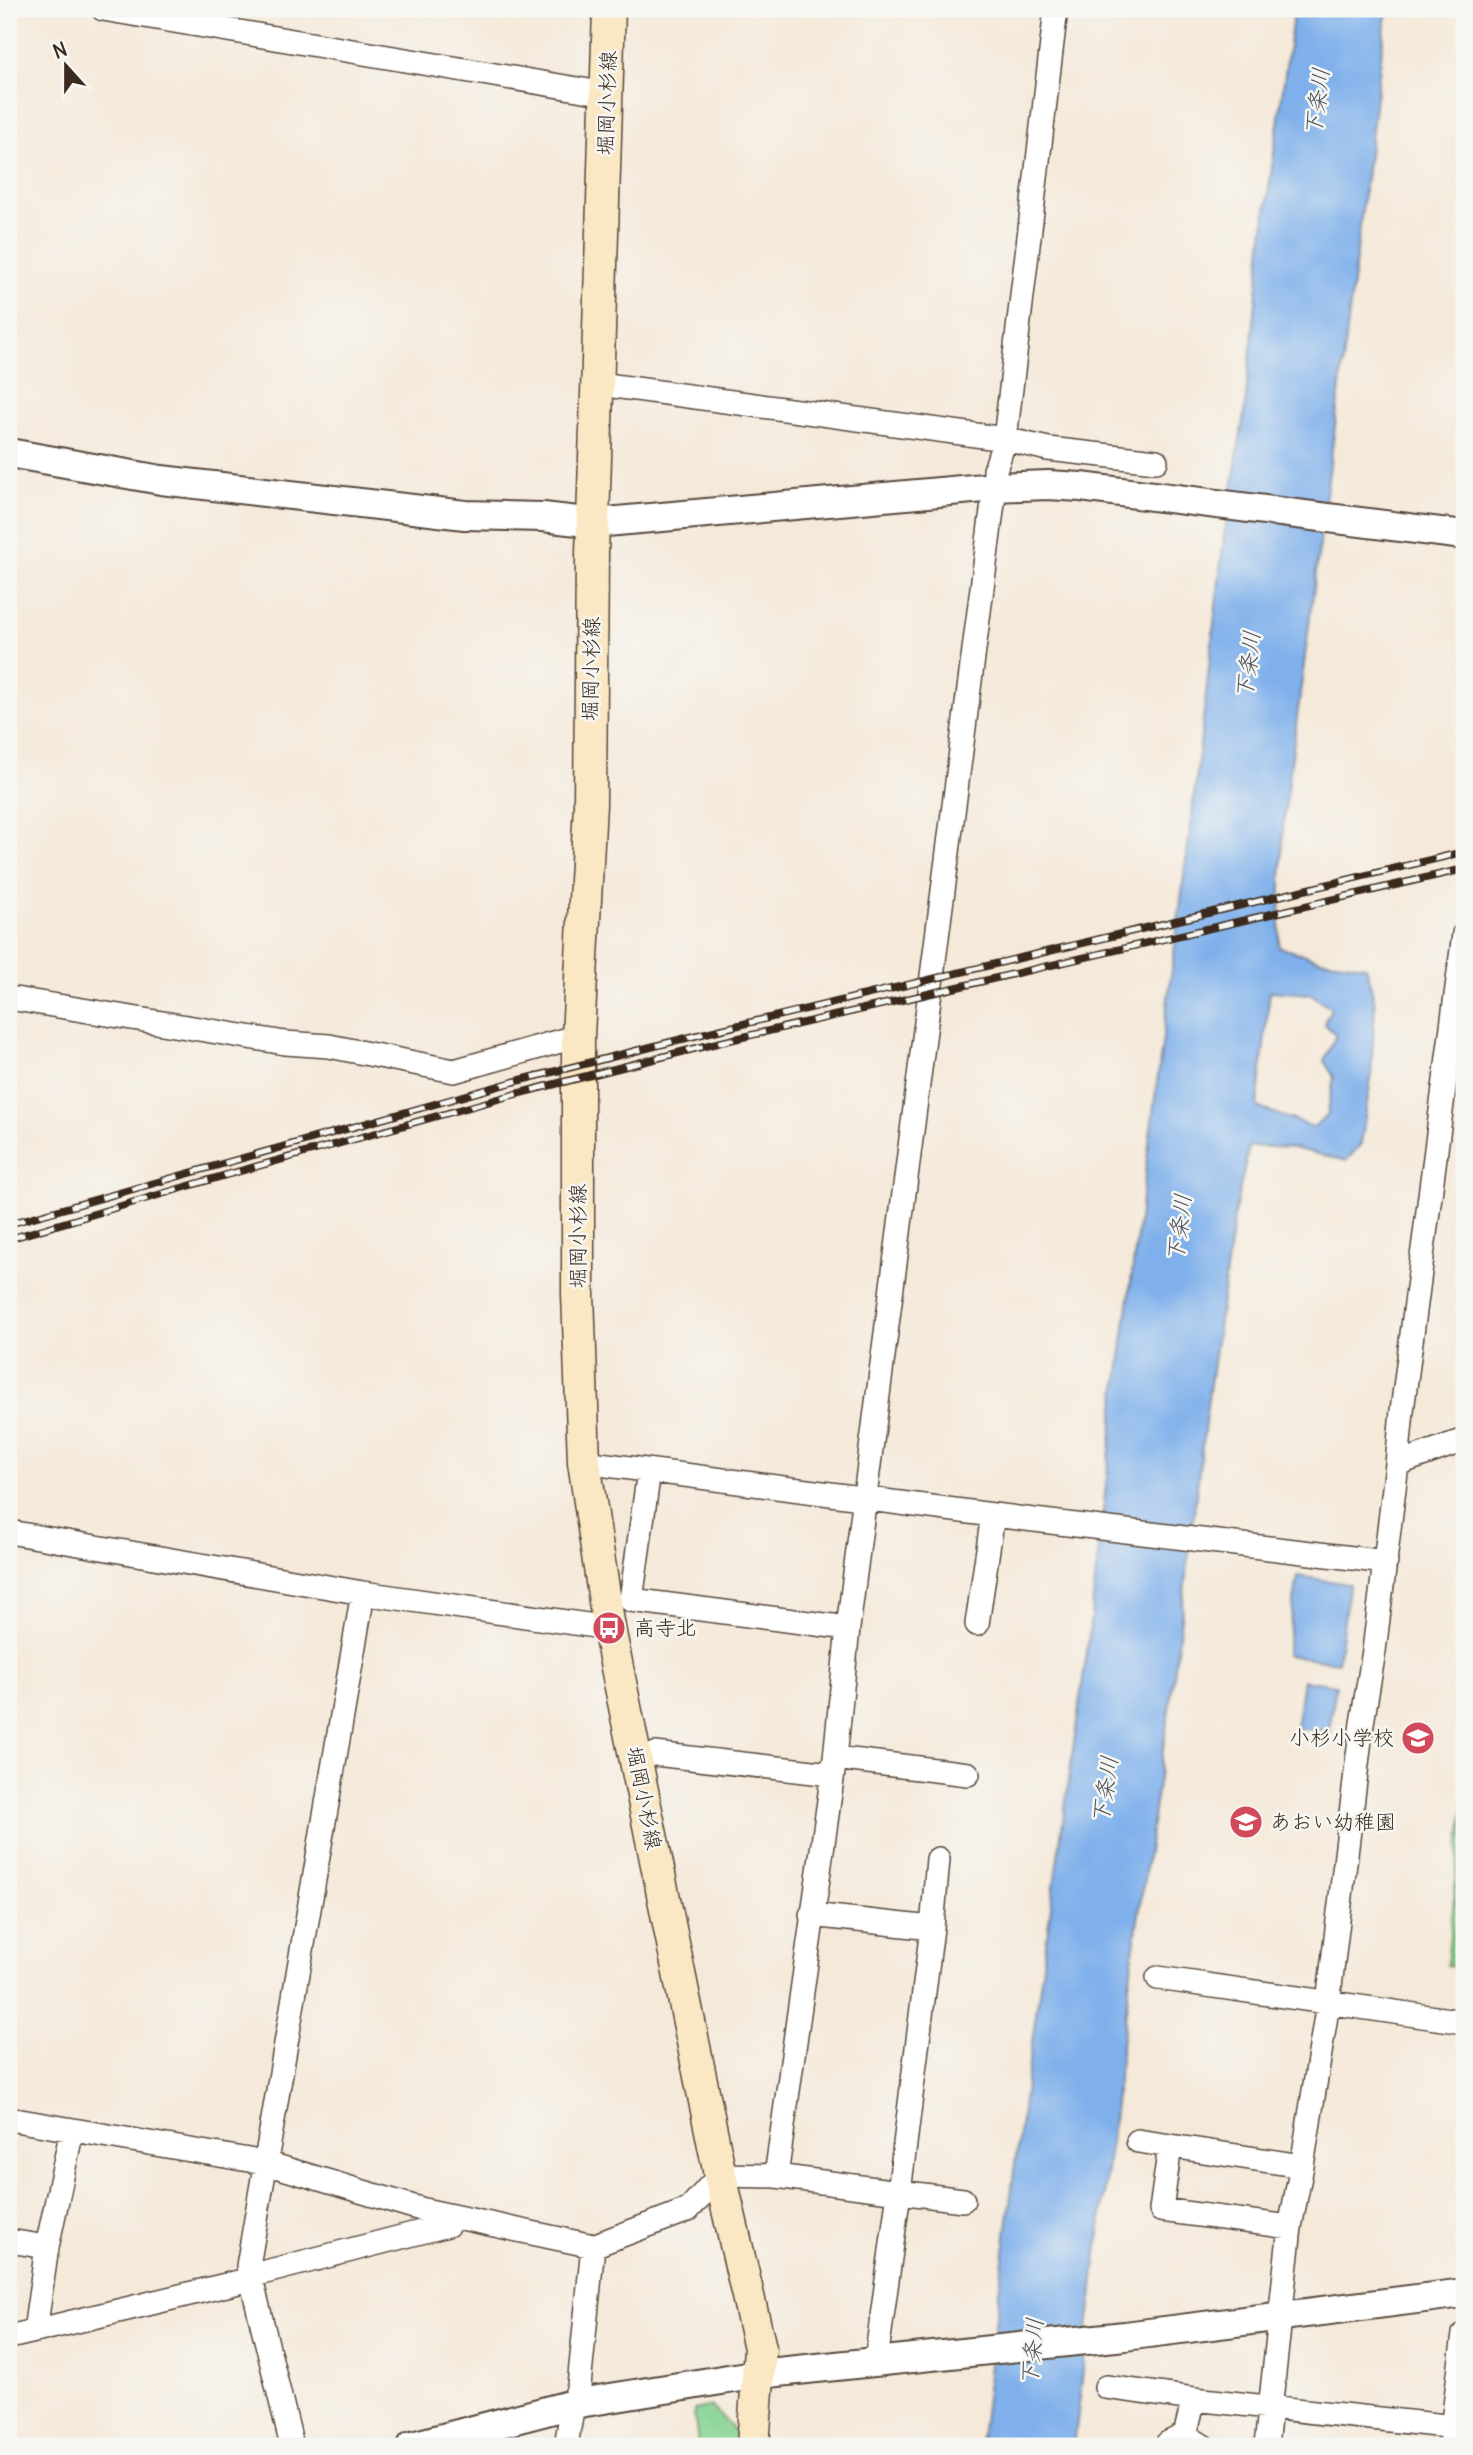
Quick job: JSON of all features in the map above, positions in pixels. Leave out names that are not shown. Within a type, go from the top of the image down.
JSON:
[{"type":"main road","name":"堀岡小杉線","points":[[609,9],[592,554],[590,804],[578,1036],[578,1294],[584,1462],[610,1628],[720,2175],[760,2348],[753,2446]]},
{"type":"street","points":[[103,9],[607,94]]},
{"type":"street","points":[[776,2176],[833,1766],[848,1628],[995,487],[995,470],[1005,439],[1056,9]]},
{"type":"street","points":[[599,384],[1005,439],[1048,449],[1156,461]]},
{"type":"street","points":[[9,453],[161,480],[464,515],[543,517],[595,523],[995,487],[1048,485],[1464,535]]},
{"type":"street","points":[[1266,2446],[1290,2227],[1328,2003],[1464,934]]},
{"type":"street","points":[[9,998],[285,1043],[329,1046],[454,1071],[578,1036]]},
{"type":"street","points":[[1398,1464],[1464,1440]]},
{"type":"street","points":[[584,1462],[993,1516],[1386,1562]]},
{"type":"street","points":[[649,1471],[631,1600],[848,1628]]},
{"type":"street","points":[[977,1624],[993,1516]]},
{"type":"street","points":[[9,1532],[363,1593],[610,1628]]},
{"type":"street","points":[[292,2446],[248,2266],[363,1593]]},
{"type":"street","points":[[655,1754],[968,1774]]},
{"type":"street","points":[[876,2361],[932,1927],[938,1859]]},
{"type":"street","points":[[811,1915],[932,1927]]},
{"type":"street","points":[[1158,1978],[1464,2022]]},
{"type":"street","points":[[9,2119],[266,2163],[424,2210],[593,2246],[688,2210],[720,2175],[776,2176],[963,2200]]},
{"type":"street","points":[[35,2331],[47,2247],[72,2130]]},
{"type":"street","points":[[1138,2141],[1301,2166]]},
{"type":"street","points":[[1170,2146],[1161,2210],[1290,2227]]},
{"type":"street","points":[[9,2337],[251,2278],[448,2225],[454,2217]]},
{"type":"street","points":[[9,2241],[47,2247]]},
{"type":"street","points":[[566,2446],[579,2386],[593,2246]]},
{"type":"street","points":[[412,2446],[573,2404],[759,2374],[1125,2336],[1464,2293]]},
{"type":"street","points":[[1106,2387],[1455,2434],[1464,2334]]},
{"type":"street","points":[[1185,2442],[1194,2399]]},
{"type":"green space","points":[[1464,1802],[1464,1968],[1447,1965]]},
{"type":"green space","points":[[711,2406],[737,2433],[736,2446],[698,2446],[694,2410]]},
{"type":"water","name":"下条川","points":[[1294,9],[1387,9],[1283,825],[1279,947],[1321,960],[1366,966],[1375,1004],[1371,1078],[1361,1144],[1346,1161],[1293,1148],[1249,1146],[1234,1216],[1208,1398],[1174,1675],[1132,1961],[1074,2446],[980,2446],[1014,2171],[1088,1643],[1117,1388],[1191,823],[1224,537],[1244,415],[1265,217]],"holes":[[[1270,991],[1311,994],[1331,1008],[1324,1023],[1336,1035],[1324,1061],[1334,1077],[1327,1116],[1313,1127],[1257,1107]]]},
{"type":"water","points":[[1298,1576],[1349,1584],[1338,1662],[1286,1655]]},
{"type":"water","points":[[1303,1680],[1336,1685],[1329,1732],[1296,1728]]},
{"type":"railway","points":[[9,1224],[513,1082],[710,1032],[1464,852]]},
{"type":"railway","points":[[9,1239],[516,1094],[713,1044],[1464,869]]},
{"type":"place","name":"高寺北","points":[[609,1628]]},
{"type":"place","name":"小杉小学校","points":[[1418,1738]]},
{"type":"place","name":"あおい幼稚園","points":[[1246,1822]]}]
